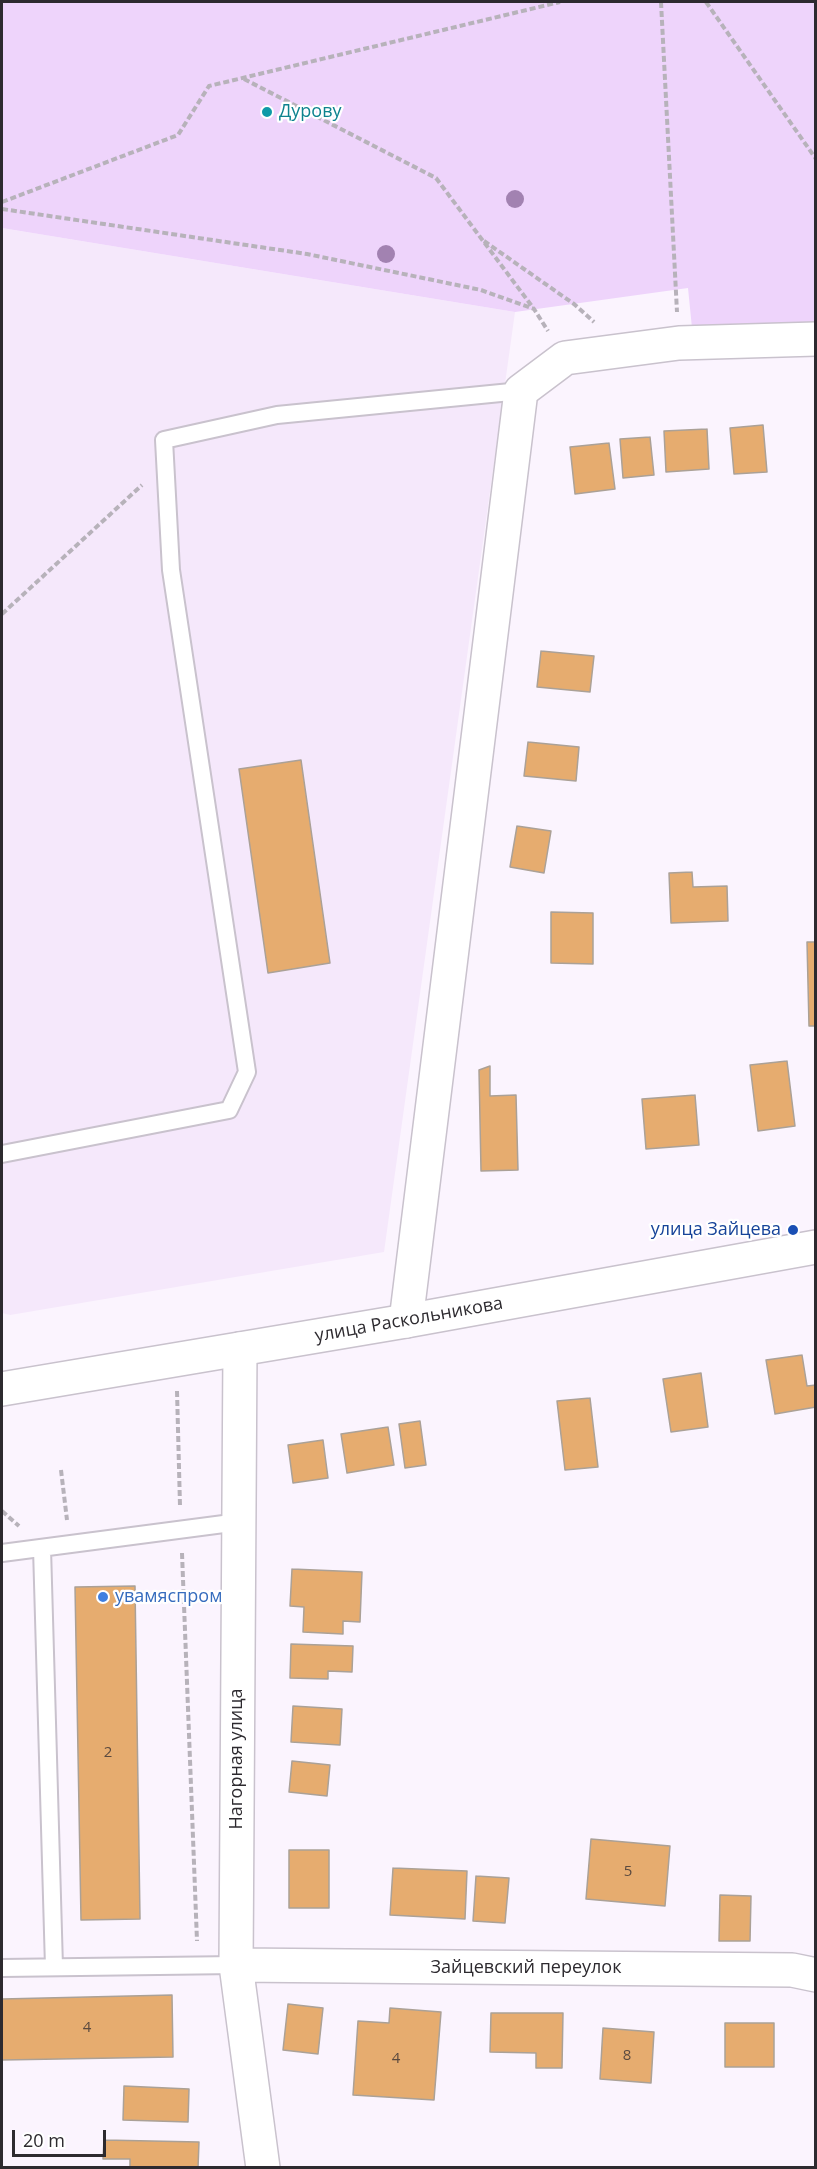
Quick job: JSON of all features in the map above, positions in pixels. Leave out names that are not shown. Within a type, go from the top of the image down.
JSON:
[{"type":"street","points":[[406,1321],[521,391],[566,358],[679,343],[816,339]]},
{"type":"street","name":"улица Раскольникова","points":[[2,1389],[406,1321],[816,1247]]},
{"type":"street","name":"Нагорная улица","points":[[240,1349],[236,1965],[263,2168]]},
{"type":"street","name":"Зайцевский переулок","points":[[236,1965],[792,1970],[816,1975]]},
{"type":"lane","points":[[2,1154],[229,1110],[247,1072],[171,570],[164,440],[277,415],[521,391]]},
{"type":"lane","points":[[2,1553],[239,1522]]},
{"type":"lane","points":[[42,1548],[54,1967]]},
{"type":"lane","points":[[2,1968],[236,1965]]},
{"type":"path","points":[[2,202],[178,135],[209,86],[560,2]]},
{"type":"path","points":[[662,2],[679,343]]},
{"type":"path","points":[[706,2],[816,159]]},
{"type":"path","points":[[243,78],[436,178],[534,309],[566,358]]},
{"type":"path","points":[[2,209],[308,254],[481,290],[534,309]]},
{"type":"path","points":[[481,239],[574,304],[626,351]]},
{"type":"path","points":[[2,614],[165,464]]},
{"type":"path","points":[[176,1360],[198,1966]]},
{"type":"path","points":[[61,1470],[70,1544]]},
{"type":"shaded area","points":[[2,2],[815,2],[815,323],[692,328],[688,288],[515,312],[2,228]]},
{"type":"shaded area","points":[[2,228],[515,312],[384,1252],[10,1315],[2,1313]]},
{"type":"building","points":[[763,425],[767,472],[734,474],[730,428]]},
{"type":"building","points":[[707,429],[709,469],[666,472],[664,431]]},
{"type":"building","points":[[650,437],[654,475],[623,478],[620,439]]},
{"type":"building","points":[[609,443],[615,489],[575,494],[570,447]]},
{"type":"building","points":[[541,651],[594,656],[590,692],[537,687]]},
{"type":"building","points":[[528,742],[579,747],[576,781],[524,776]]},
{"type":"building","points":[[301,760],[330,963],[268,973],[239,769]]},
{"type":"building","points":[[517,826],[551,831],[544,873],[510,867]]},
{"type":"building","points":[[692,872],[693,887],[727,886],[728,921],[671,923],[669,873]]},
{"type":"building","points":[[551,912],[593,913],[593,964],[551,963]]},
{"type":"building","points":[[807,942],[816,942],[816,1026],[809,1026]]},
{"type":"building","points":[[787,1061],[795,1126],[758,1131],[750,1065]]},
{"type":"building","points":[[490,1066],[490,1096],[516,1095],[518,1170],[481,1171],[479,1070]]},
{"type":"building","points":[[695,1095],[699,1145],[646,1149],[642,1099]]},
{"type":"building","points":[[802,1355],[807,1386],[816,1385],[816,1407],[775,1414],[766,1360]]},
{"type":"building","points":[[701,1373],[708,1427],[671,1432],[663,1379]]},
{"type":"building","points":[[590,1398],[598,1467],[565,1470],[557,1401]]},
{"type":"building","points":[[420,1421],[426,1465],[405,1468],[399,1424]]},
{"type":"building","points":[[388,1427],[394,1465],[347,1473],[341,1434]]},
{"type":"building","points":[[323,1440],[328,1478],[293,1483],[288,1445]]},
{"type":"building","points":[[292,1569],[362,1572],[360,1622],[343,1621],[343,1634],[303,1632],[304,1607],[290,1606]]},
{"type":"building","points":[[135,1586],[140,1919],[81,1920],[75,1587]]},
{"type":"building","points":[[291,1644],[353,1646],[352,1672],[328,1671],[328,1679],[290,1678]]},
{"type":"building","points":[[293,1706],[342,1709],[340,1745],[291,1742]]},
{"type":"building","points":[[292,1761],[330,1765],[327,1796],[289,1792]]},
{"type":"building","points":[[591,1839],[670,1846],[665,1906],[586,1899]]},
{"type":"building","points":[[289,1850],[329,1850],[329,1908],[289,1908]]},
{"type":"building","points":[[393,1868],[467,1871],[465,1919],[390,1915]]},
{"type":"building","points":[[476,1876],[509,1878],[505,1923],[473,1921]]},
{"type":"building","points":[[720,1895],[751,1896],[750,1941],[719,1941]]},
{"type":"building","points":[[172,1995],[173,2057],[2,2060],[2,1999]]},
{"type":"building","points":[[288,2004],[323,2008],[318,2054],[283,2050]]},
{"type":"building","points":[[390,2008],[441,2012],[434,2100],[353,2095],[358,2021],[389,2023]]},
{"type":"building","points":[[491,2013],[563,2013],[562,2068],[536,2068],[536,2053],[490,2052]]},
{"type":"building","points":[[725,2023],[774,2023],[774,2067],[725,2067]]},
{"type":"building","points":[[603,2028],[654,2032],[651,2083],[600,2079]]},
{"type":"building","points":[[124,2086],[189,2089],[188,2122],[123,2120]]},
{"type":"building","points":[[104,2140],[199,2142],[198,2168],[130,2168],[130,2159],[103,2159]]},
{"type":"place","name":"Дурову","points":[[267,112]]},
{"type":"place","name":"улица Зайцева","points":[[793,1230]]},
{"type":"place","name":"увамяспром","points":[[103,1597]]}]
